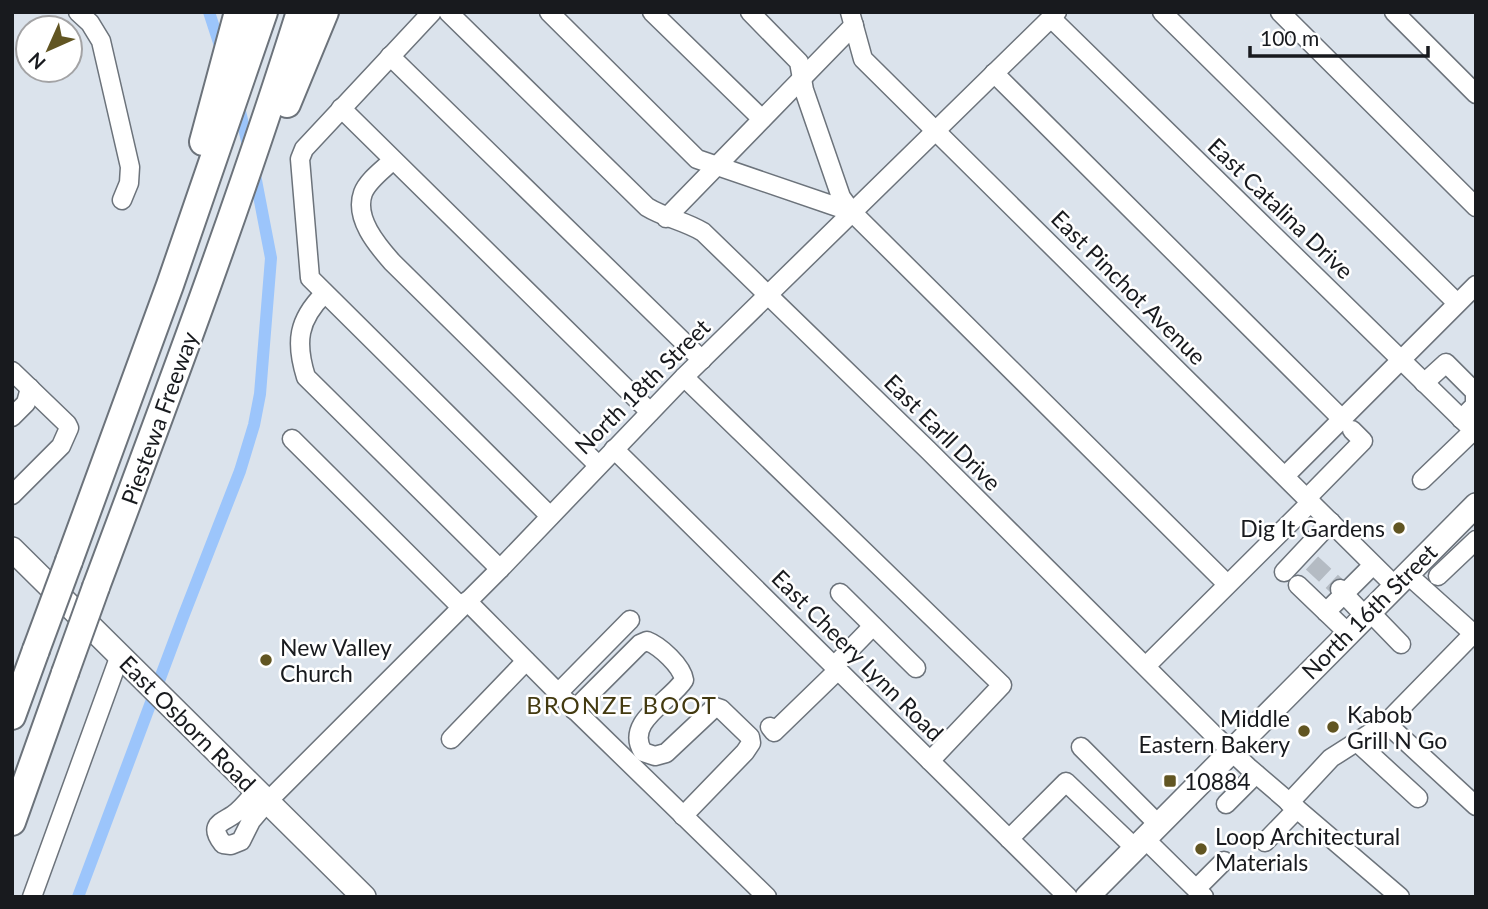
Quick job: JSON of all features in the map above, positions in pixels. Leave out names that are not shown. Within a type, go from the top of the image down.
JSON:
[{"type":"highway","points":[[170,285],[191,179],[238,12]]},
{"type":"highway","points":[[227,243],[300,12]]},
{"type":"highway","points":[[227,243],[325,12]]},
{"type":"highway","name":"Piestewa Freeway","points":[[12,716],[170,285],[261,22]]},
{"type":"highway","name":"Piestewa Freeway","points":[[12,822],[96,587],[196,318],[227,243]]},
{"type":"main road","name":"North 16th Street","points":[[1087,897],[1476,505]]},
{"type":"main road","name":"East Osborn Road","points":[[12,549],[364,897]]},
{"type":"street","points":[[78,12],[90,23],[101,41],[110,79],[130,167],[129,183],[122,200]]},
{"type":"street","points":[[432,12],[304,149],[300,159],[310,278],[550,516]]},
{"type":"street","name":"East Earll Drive","points":[[448,12],[647,207],[666,218],[686,221],[703,232],[1231,751],[1399,897]]},
{"type":"street","points":[[550,12],[697,159],[852,212]]},
{"type":"street","points":[[652,12],[762,119]]},
{"type":"street","points":[[750,12],[799,62],[804,90],[841,197],[852,212],[1227,584]]},
{"type":"street","points":[[1162,12],[1457,303]]},
{"type":"street","points":[[1280,12],[1476,207]]},
{"type":"street","points":[[1394,12],[1476,94]]},
{"type":"street","name":"North 18th Street","points":[[262,796],[500,569],[684,377],[1054,15]]},
{"type":"street","name":"East Catalina Drive","points":[[1054,15],[1470,428]]},
{"type":"street","points":[[666,218],[802,77],[852,19]]},
{"type":"street","name":"East Pinchot Avenue","points":[[852,19],[863,59],[1373,565],[1400,579],[1474,635]]},
{"type":"street","points":[[390,56],[702,360]]},
{"type":"street","points":[[994,74],[1363,441],[1146,666]]},
{"type":"street","points":[[341,108],[650,412]]},
{"type":"street","points":[[393,160],[363,194],[361,210],[372,239],[401,272],[598,465]]},
{"type":"street","points":[[1285,476],[1347,425],[1401,361],[1476,285]]},
{"type":"street","points":[[324,294],[309,310],[302,329],[299,353],[306,377],[500,569]]},
{"type":"street","points":[[1422,480],[1470,428],[1475,405],[1475,392],[1446,363],[1424,383]]},
{"type":"street","points":[[12,371],[69,428],[61,446],[12,495]]},
{"type":"street","points":[[684,377],[1002,685],[930,761]]},
{"type":"street","points":[[12,402],[30,388]]},
{"type":"street","points":[[12,417],[26,403],[30,388]]},
{"type":"street","points":[[292,439],[574,710],[636,758],[683,816],[767,897]]},
{"type":"street","name":"East Cheery Lynn Road","points":[[614,449],[1068,897]]},
{"type":"street","points":[[1284,572],[1307,559],[1331,522]]},
{"type":"street","points":[[1438,576],[1476,540]]},
{"type":"street","points":[[1326,612],[1342,592],[1373,565]]},
{"type":"street","points":[[1298,585],[1348,632]]},
{"type":"street","points":[[1342,592],[1401,644]]},
{"type":"street","points":[[840,593],[916,668]]},
{"type":"street","points":[[558,693],[630,620]]},
{"type":"street","points":[[770,727],[774,732],[873,626]]},
{"type":"street","points":[[1265,842],[1331,758],[1385,723],[1474,635]]},
{"type":"street","points":[[574,710],[640,644],[647,640],[654,644],[681,670],[684,680],[639,728],[636,758]]},
{"type":"street","points":[[32,897],[120,655]]},
{"type":"street","points":[[451,739],[526,661]]},
{"type":"street","points":[[636,758],[655,757],[666,753],[715,707],[721,709],[750,737],[751,743],[746,752],[683,816]]},
{"type":"street","points":[[1385,723],[1476,806]]},
{"type":"street","points":[[1357,742],[1418,798]]},
{"type":"street","points":[[1081,747],[1145,837],[1202,895],[1224,861]]},
{"type":"street","points":[[1226,804],[1256,774]]},
{"type":"street","points":[[1009,839],[1066,782],[1145,837]]},
{"type":"waterway","points":[[209,12],[222,52]]},
{"type":"waterway","points":[[237,99],[249,149]]},
{"type":"waterway","points":[[78,897],[240,471],[254,425],[260,394],[271,258],[254,170]]},
{"type":"tunnel","points":[[1312,563],[1340,589]]},
{"type":"place","name":"Dig It Gardens","points":[[1399,528]]},
{"type":"place","name":"New Valley Church","points":[[266,660]]},
{"type":"place","name":"Kabob Grill N Go","points":[[1333,727]]},
{"type":"place","name":"Middle Eastern Bakery","points":[[1304,731]]},
{"type":"place","name":"10884","points":[[1170,781]]},
{"type":"place","name":"Loop Architectural Materials","points":[[1201,849]]},
{"type":"district","name":"BRONZE BOOT","points":[[622,704]]}]
